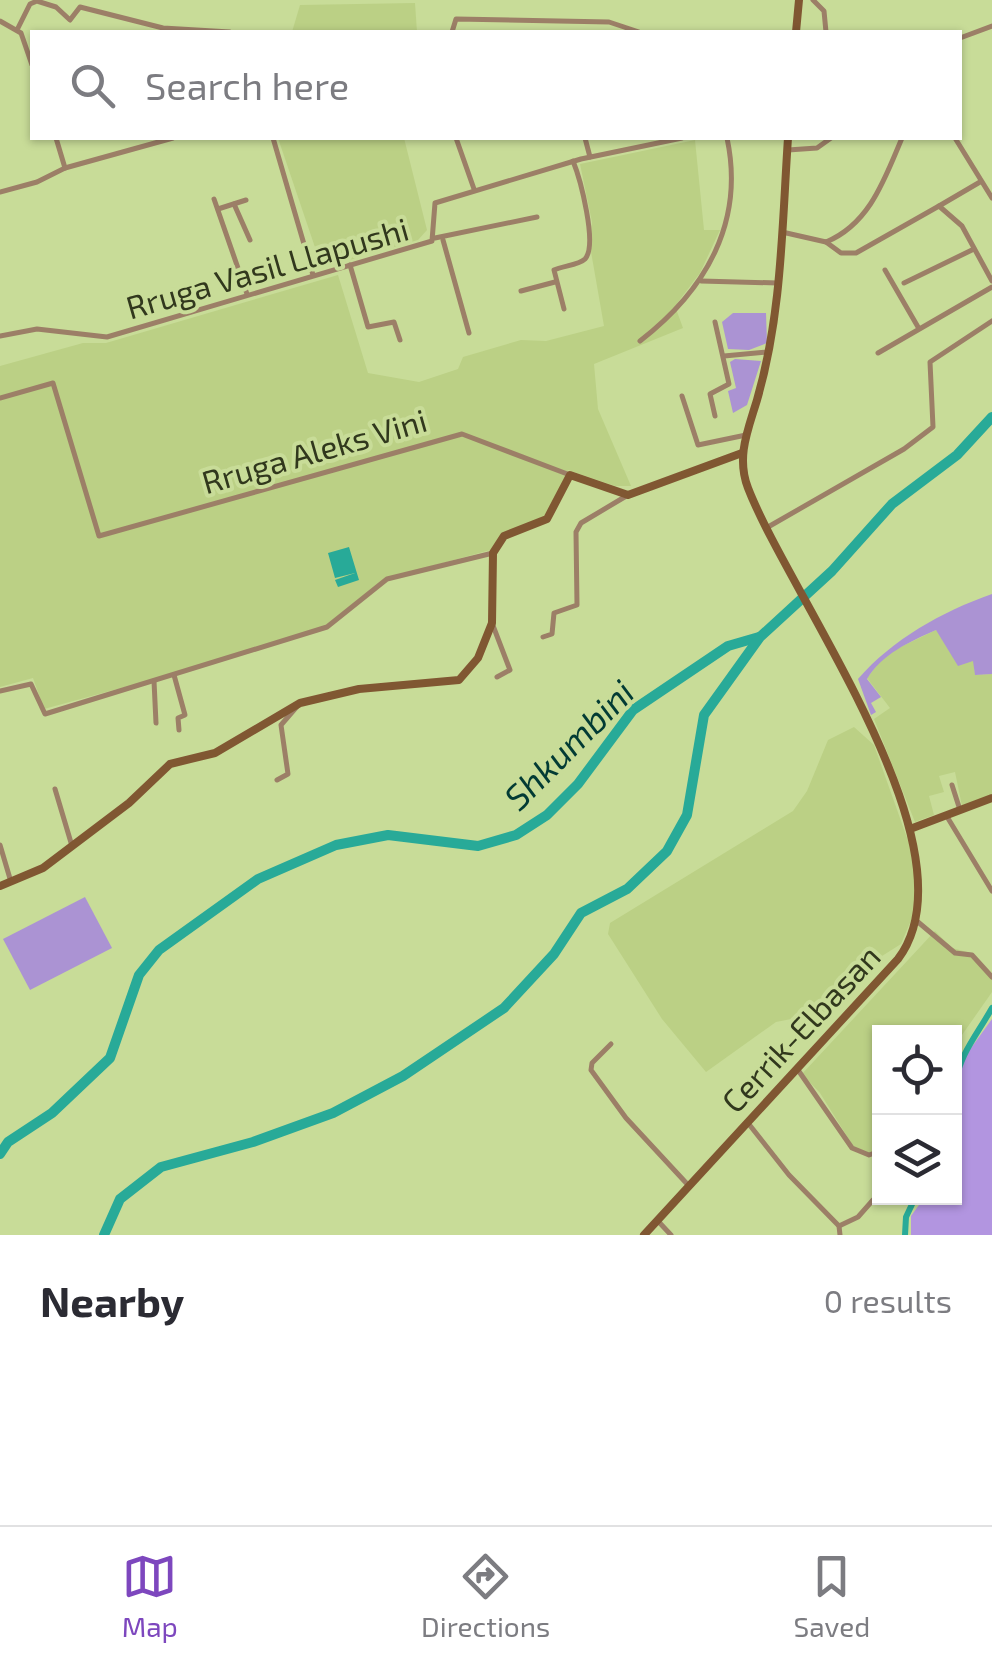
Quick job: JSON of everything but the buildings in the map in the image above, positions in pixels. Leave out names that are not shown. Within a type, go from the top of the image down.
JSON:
[{"type":"main road","points":[[796,30],[799,0]]},
{"type":"main road","points":[[768,527],[747,486],[742,452],[771,351],[788,140]]},
{"type":"main road","points":[[628,495],[742,452]]},
{"type":"main road","points":[[0,886],[43,868],[129,804],[170,764],[215,753],[300,703],[359,689],[459,680],[478,658],[492,623],[493,552],[504,536],[547,518],[570,475]]},
{"type":"main road","name":"Rruga Aleks Vini","points":[[570,475],[628,495]]},
{"type":"main road","name":"Cerrik-Elbasan","points":[[644,1235],[898,959],[918,922],[921,873],[910,829],[865,714],[768,527]]},
{"type":"main road","points":[[910,829],[992,798]]},
{"type":"street","points":[[813,0],[824,11],[826,30]]},
{"type":"street","points":[[18,28],[32,2],[37,1],[56,7],[70,20],[80,7],[148,26],[203,30]]},
{"type":"street","points":[[453,30],[456,19],[610,22],[633,30]]},
{"type":"street","points":[[0,21],[18,28],[30,60]]},
{"type":"street","points":[[962,37],[992,26]]},
{"type":"street","points":[[57,140],[65,168]]},
{"type":"street","points":[[0,192],[37,182],[65,168],[166,140]]},
{"type":"street","points":[[275,140],[313,275]]},
{"type":"street","points":[[457,140],[474,189]]},
{"type":"street","points":[[586,140],[590,157]]},
{"type":"street","name":"Rruga Vasil Llapushi","points":[[0,336],[37,329],[107,337],[439,238],[435,203],[474,189],[590,157],[672,140]]},
{"type":"street","points":[[640,341],[675,311],[701,281],[718,248],[730,210],[733,183],[727,140]]},
{"type":"street","points":[[787,150],[817,148],[828,140]]},
{"type":"street","points":[[826,242],[850,228],[864,213],[901,140]]},
{"type":"street","points":[[957,140],[992,198]]},
{"type":"street","points":[[564,308],[554,270],[583,260],[588,252],[588,217],[574,161]]},
{"type":"street","points":[[782,232],[856,253],[980,182]]},
{"type":"street","points":[[214,199],[248,294]]},
{"type":"street","points":[[218,209],[246,200]]},
{"type":"street","points":[[234,204],[250,240]]},
{"type":"street","points":[[878,352],[992,284],[956,219],[939,206]]},
{"type":"street","points":[[470,333],[439,238],[537,217]]},
{"type":"street","points":[[904,283],[974,249]]},
{"type":"street","points":[[350,265],[368,327],[394,322],[400,340]]},
{"type":"street","points":[[885,270],[918,327]]},
{"type":"street","points":[[701,281],[778,283]]},
{"type":"street","points":[[521,291],[555,282]]},
{"type":"street","points":[[768,527],[904,449],[933,428],[930,362],[992,321]]},
{"type":"street","points":[[715,322],[729,384],[710,394],[715,416]]},
{"type":"street","points":[[723,356],[771,351]]},
{"type":"street","name":"Rruga Aleks Vini","points":[[0,398],[53,383],[99,536],[462,434],[570,475]]},
{"type":"street","points":[[682,396],[698,445],[746,435]]},
{"type":"street","points":[[544,636],[552,634],[556,626],[554,613],[576,605],[576,532],[582,523],[628,495]]},
{"type":"street","points":[[0,691],[31,684],[44,714],[332,625],[386,580],[493,552]]},
{"type":"street","points":[[492,623],[510,670],[497,678]]},
{"type":"street","points":[[174,675],[186,714],[178,718],[179,730]]},
{"type":"street","points":[[154,681],[156,723]]},
{"type":"street","points":[[277,780],[288,774],[281,725],[300,703]]},
{"type":"street","points":[[952,785],[960,810]]},
{"type":"street","points":[[56,789],[72,846]]},
{"type":"street","points":[[946,815],[992,891]]},
{"type":"street","points":[[0,844],[12,882]]},
{"type":"street","points":[[918,922],[954,953],[972,954],[992,977]]},
{"type":"street","points":[[610,1044],[592,1063],[592,1070],[626,1118],[689,1186]]},
{"type":"street","points":[[796,1068],[817,1091],[852,1148],[872,1154]]},
{"type":"street","points":[[748,1123],[796,1183],[839,1226],[840,1235]]},
{"type":"street","points":[[839,1226],[858,1217],[872,1201]]},
{"type":"street","points":[[657,1220],[671,1235]]},
{"type":"shaded area","points":[[415,3],[417,30],[293,30],[300,5]]},
{"type":"shaded area","points":[[279,140],[404,140],[427,230],[418,240],[322,268]]},
{"type":"shaded area","points":[[695,140],[704,230],[720,230],[700,273],[675,306],[683,328],[594,364],[598,409],[631,486],[615,486],[568,470],[545,518],[505,532],[494,549],[388,578],[333,624],[253,652],[44,709],[33,678],[0,687],[0,366],[83,343],[106,343],[338,275],[368,373],[419,382],[458,369],[463,357],[521,340],[546,341],[604,326],[590,246],[592,222],[580,164]]},
{"type":"shaded area","points":[[733,313],[766,313],[767,343],[749,350],[728,349],[722,322]]},
{"type":"shaded area","points":[[761,361],[747,405],[733,413],[728,391],[736,388],[730,362]]},
{"type":"shaded area","points":[[992,594],[992,674],[975,675],[973,661],[958,666],[936,630],[897,650],[873,670],[867,679],[881,697],[871,703],[876,712],[871,715],[858,679],[872,665],[919,628]]},
{"type":"shaded area","points":[[936,630],[974,661],[975,675],[992,674],[992,795],[962,806],[955,772],[939,776],[944,792],[929,796],[934,815],[915,822],[874,719],[890,708],[867,678],[886,654]]},
{"type":"shaded area","points":[[854,727],[874,745],[911,849],[916,885],[912,918],[901,944],[828,990],[837,1010],[776,1022],[706,1072],[662,1019],[608,934],[610,923],[793,811],[807,791],[828,740]]},
{"type":"shaded area","points":[[85,897],[112,948],[30,990],[3,939]]},
{"type":"shaded area","points":[[935,931],[952,948],[971,953],[992,976],[992,992],[962,1035],[962,1025],[872,1025],[872,1156],[855,1149],[820,1093],[802,1074]]},
{"type":"shaded area","points":[[992,1019],[992,1235],[911,1235],[911,1216],[919,1205],[962,1205],[962,1068],[966,1055]]},
{"type":"water","points":[[349,547],[359,580],[338,587],[335,580],[355,573],[335,578],[328,553]]},
{"type":"waterway","name":"Shkumbini","points":[[104,1235],[120,1199],[161,1167],[253,1142],[333,1113],[403,1076],[504,1008],[554,954],[581,913],[627,889],[667,851],[687,815],[704,715],[760,637],[832,571],[892,504],[957,455],[992,417]]},
{"type":"waterway","name":"Shkumbini","points":[[0,1154],[8,1142],[52,1113],[110,1058],[139,975],[159,950],[258,879],[336,845],[388,835],[478,846],[516,835],[547,815],[578,784],[633,710],[728,646],[759,637]]},
{"type":"waterway","points":[[962,1062],[992,1008]]},
{"type":"waterway","points":[[905,1235],[912,1205]]}]
